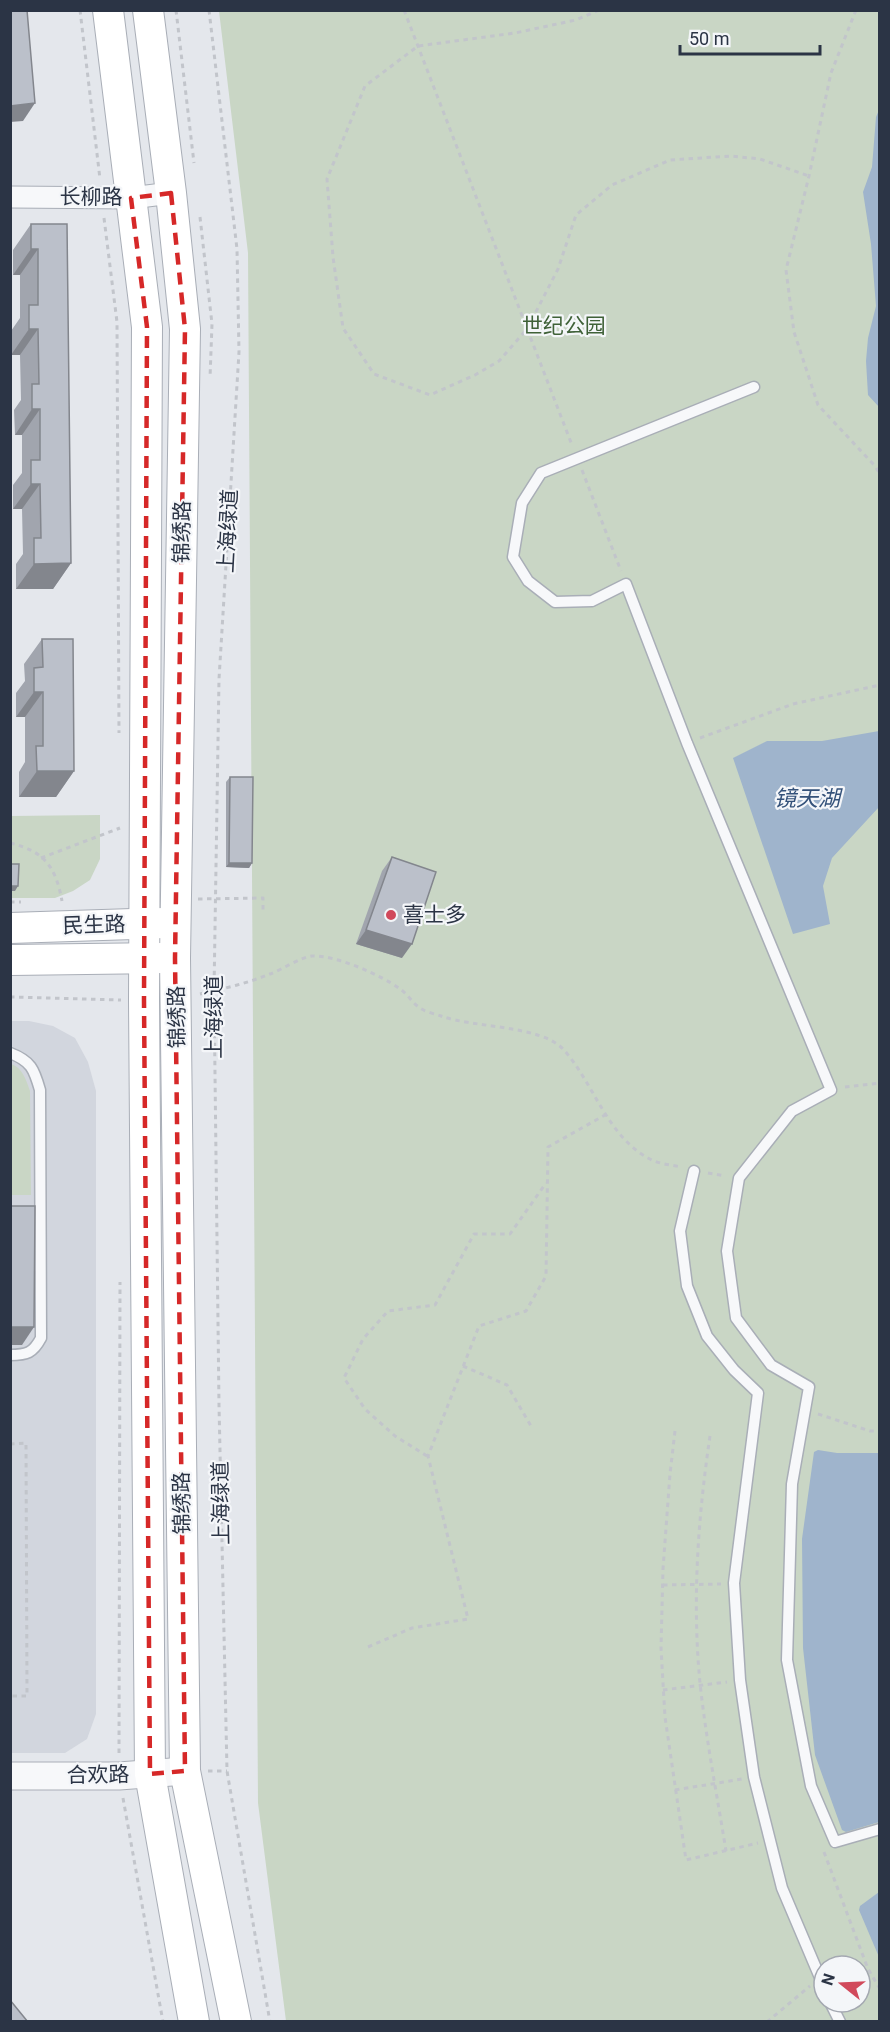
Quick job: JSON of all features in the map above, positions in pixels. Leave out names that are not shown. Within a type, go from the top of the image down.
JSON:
[{"type":"main road","name":"锦绣路","points":[[108,10],[147,327],[144,1000],[150,1774],[194,2022]]},
{"type":"main road","name":"锦绣路","points":[[148,10],[185,329],[186,916],[176,958],[184,997],[185,1771],[236,2022]]},
{"type":"main road","name":"民生路","points":[[10,928],[145,923],[186,916]]},
{"type":"main road","name":"民生路","points":[[10,960],[176,958]]},
{"type":"street","name":"长柳路","points":[[10,197],[131,198],[171,193]]},
{"type":"street","name":"合欢路","points":[[10,1776],[150,1774],[185,1771]]},
{"type":"lane","points":[[754,387],[541,473],[522,503],[513,557],[528,580],[555,602],[592,601],[626,584],[687,743],[831,1090],[792,1111],[739,1178],[727,1251],[736,1318],[771,1365],[809,1387],[792,1484],[788,1660],[811,1786],[835,1842],[879,1829]]},
{"type":"lane","points":[[10,1053],[24,1058],[34,1070],[40,1089],[41,1338],[36,1348],[25,1354],[10,1355]]},
{"type":"lane","points":[[694,1171],[681,1231],[687,1286],[707,1336],[734,1370],[758,1393],[734,1583],[740,1680],[754,1777],[782,1888],[812,1959]]},
{"type":"path","points":[[176,10],[195,173]]},
{"type":"path","name":"上海绿道","points":[[208,10],[237,249],[239,352],[219,679],[214,991],[218,1370],[227,1771],[270,2022]]},
{"type":"path","points":[[404,10],[626,584]]},
{"type":"path","points":[[599,10],[576,20],[515,33],[418,46],[365,86],[327,179],[333,258],[343,328],[374,374],[430,395],[475,375],[499,361],[527,329],[558,269],[576,215],[612,184],[670,160],[731,156],[760,159],[809,176]]},
{"type":"path","points":[[856,10],[831,73],[786,270],[794,332],[818,405],[875,466],[879,474]]},
{"type":"path","points":[[199,208],[212,324],[210,384]]},
{"type":"path","points":[[687,743],[793,704],[879,685]]},
{"type":"path","points":[[41,858],[120,828]]},
{"type":"path","points":[[10,843],[27,847],[47,862],[58,879],[62,901]]},
{"type":"path","points":[[186,916],[196,899],[263,898],[263,911]]},
{"type":"path","points":[[184,997],[268,975],[309,956],[333,958],[364,970],[401,989],[419,1008],[477,1025],[526,1032],[550,1040],[562,1048],[585,1080],[605,1115],[627,1141],[651,1159],[694,1171],[739,1178]]},
{"type":"path","points":[[10,997],[144,1000]]},
{"type":"path","points":[[831,1090],[879,1083]]},
{"type":"path","points":[[368,1647],[412,1628],[468,1619],[428,1456],[479,1326],[526,1311],[546,1276],[548,1147],[605,1115]]},
{"type":"path","points":[[428,1456],[395,1436],[373,1416],[344,1378],[363,1339],[388,1311],[435,1305],[474,1234],[510,1234],[547,1182]]},
{"type":"path","points":[[463,1366],[507,1385],[531,1426]]},
{"type":"path","points":[[805,1409],[870,1431],[879,1431]]},
{"type":"path","points":[[675,1431],[670,1474],[661,1648],[665,1716],[686,1860],[770,1840]]},
{"type":"path","points":[[710,1436],[702,1490],[697,1584],[700,1686],[726,1851]]},
{"type":"path","points":[[10,1443],[26,1443],[27,1696],[10,1696]]},
{"type":"path","points":[[663,1584],[734,1583]]},
{"type":"path","points":[[663,1690],[740,1680]]},
{"type":"path","points":[[675,1790],[754,1777]]},
{"type":"path","points":[[767,2022],[812,1990]]},
{"type":"highlighted area","points":[[171,193],[185,329],[175,958],[185,1771],[150,1774],[144,1000],[147,327],[131,198]]},
{"type":"shaded area","points":[[10,1021],[29,1021],[53,1026],[75,1038],[88,1062],[96,1091],[96,1714],[87,1739],[65,1753],[11,1753]]},
{"type":"green space","name":"世纪公园","points":[[219,11],[879,11],[879,2021],[286,2021],[258,1803],[248,253]]},
{"type":"green space","points":[[100,815],[100,859],[90,880],[73,891],[55,898],[11,898],[11,816]]},
{"type":"green space","points":[[11,1064],[21,1071],[30,1091],[31,1195],[11,1195]]},
{"type":"water","points":[[879,110],[879,407],[868,395],[866,361],[868,338],[876,306],[871,244],[863,192],[872,167],[876,117]]},
{"type":"water","name":"镜天湖","points":[[879,731],[879,807],[832,858],[823,886],[830,924],[793,934],[733,758],[767,741],[822,741]]},
{"type":"water","points":[[818,1450],[837,1453],[879,1453],[879,1822],[846,1832],[842,1830],[815,1755],[803,1648],[802,1539],[814,1452]]},
{"type":"water","points":[[879,1892],[879,1957],[859,1910],[860,1906]]},
{"type":"building","points":[[10,10],[27,10],[35,103],[10,106]]},
{"type":"building","points":[[31,224],[67,224],[71,563],[34,564],[34,538],[41,538],[40,484],[31,484],[31,460],[40,460],[40,409],[32,409],[32,384],[39,384],[38,329],[29,329],[29,305],[38,305],[38,249],[31,249]]},
{"type":"building","points":[[42,639],[73,639],[74,771],[37,771],[36,746],[43,746],[43,692],[34,692],[34,668],[43,667]]},
{"type":"building","points":[[230,777],[253,777],[252,863],[229,863]]},
{"type":"building","name":"喜士多","points":[[392,857],[436,872],[412,944],[366,930]]},
{"type":"building","points":[[10,864],[19,864],[18,886],[10,886]]},
{"type":"building","points":[[10,1206],[35,1206],[34,1327],[10,1327]]},
{"type":"building","points":[[10,2000],[28,2022],[10,2022]]},
{"type":"place","name":"喜士多","points":[[391,915]]}]
